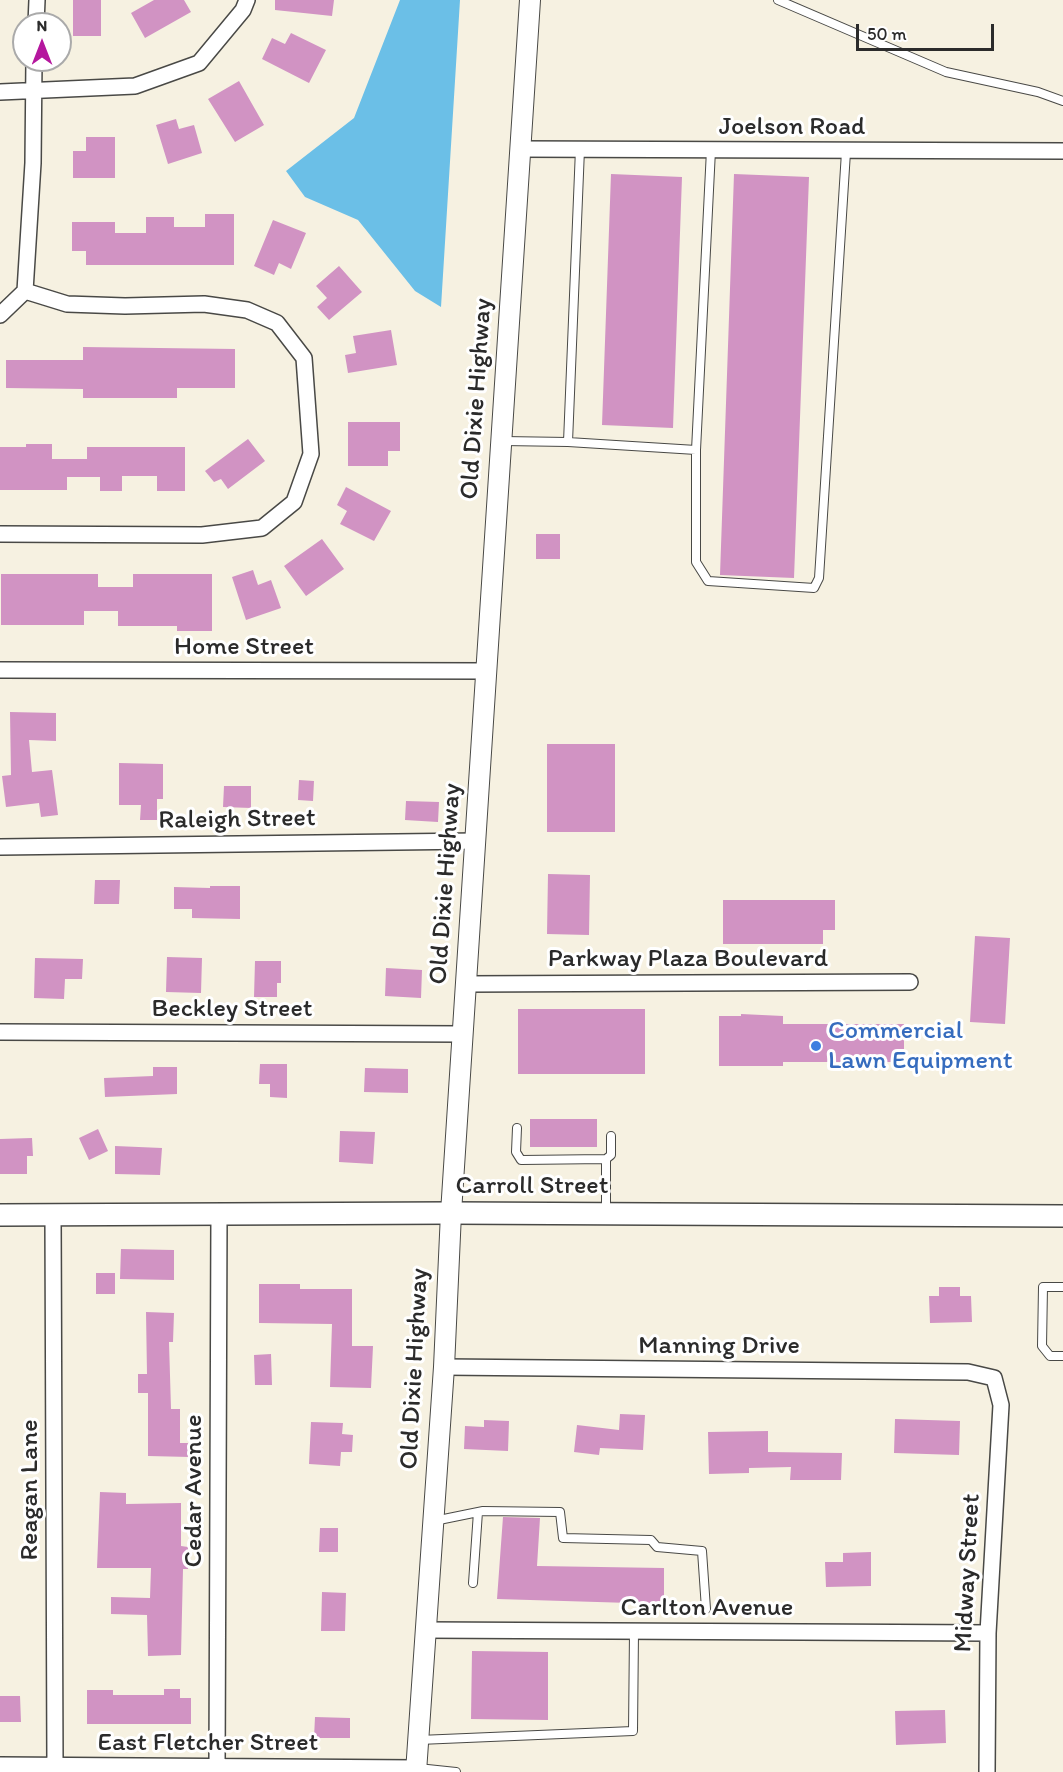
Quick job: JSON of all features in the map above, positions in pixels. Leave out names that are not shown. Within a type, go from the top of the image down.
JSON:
[{"type":"main road","name":"Carroll Street","points":[[0,1215],[451,1213],[1063,1216]]},
{"type":"street","points":[[0,92],[135,86],[199,63],[243,10],[247,0]]},
{"type":"street","name":"Old Dixie Highway","points":[[416,1770],[444,1367],[451,1213],[530,0]]},
{"type":"street","points":[[0,315],[25,291],[33,163],[33,72]]},
{"type":"street","name":"Joelson Road","points":[[520,149],[1063,151]]},
{"type":"street","points":[[0,534],[202,535],[262,528],[294,502],[311,454],[304,358],[277,323],[247,310],[204,304],[125,306],[67,304],[25,291]]},
{"type":"street","name":"Home Street","points":[[0,670],[487,671]]},
{"type":"street","name":"Raleigh Street","points":[[0,847],[476,841]]},
{"type":"street","name":"Parkway Plaza Boulevard","points":[[467,984],[910,982]]},
{"type":"street","name":"Beckley Street","points":[[0,1032],[463,1034]]},
{"type":"street","name":"Cedar Avenue","points":[[217,1768],[219,1214]]},
{"type":"street","name":"Reagan Lane","points":[[53,1215],[55,1766]]},
{"type":"street","name":"Manning Drive","points":[[444,1367],[968,1372],[994,1378]]},
{"type":"street","name":"Midway Street","points":[[987,1772],[988,1633],[1001,1405],[994,1378]]},
{"type":"street","name":"Carlton Avenue","points":[[425,1630],[988,1633]]},
{"type":"street","name":"East Fletcher Street","points":[[0,1765],[416,1770]]},
{"type":"lane","points":[[778,0],[946,72],[1038,92],[1063,101]]},
{"type":"lane","points":[[568,442],[580,150]]},
{"type":"lane","points":[[711,150],[696,450],[696,562],[708,581],[814,588],[819,578],[846,152]]},
{"type":"lane","points":[[502,441],[568,442],[696,450]]},
{"type":"lane","points":[[517,1128],[516,1152],[521,1160],[606,1159]]},
{"type":"lane","points":[[606,1214],[606,1159],[610,1155],[611,1136]]},
{"type":"lane","points":[[1063,1287],[1043,1287],[1042,1346],[1050,1356],[1063,1356]]},
{"type":"lane","points":[[433,1521],[478,1512],[560,1512],[563,1538],[651,1540],[657,1546],[702,1551],[706,1609]]},
{"type":"lane","points":[[473,1583],[478,1512]]},
{"type":"lane","points":[[418,1740],[633,1731],[634,1632]]},
{"type":"lane","points":[[416,1770],[456,1772]]},
{"type":"water","points":[[400,0],[460,0],[441,307],[415,291],[358,220],[305,197],[286,171],[354,118]]},
{"type":"building","points":[[73,0],[101,0],[101,36],[73,36]]},
{"type":"building","points":[[154,0],[184,0],[191,12],[145,38],[131,13]]},
{"type":"building","points":[[275,0],[334,0],[332,16],[275,10]]},
{"type":"building","points":[[291,33],[326,50],[309,83],[262,59],[272,38],[285,44]]},
{"type":"building","points":[[239,81],[264,125],[235,142],[208,99]]},
{"type":"building","points":[[176,119],[179,129],[194,125],[202,153],[168,164],[156,125]]},
{"type":"building","points":[[86,137],[115,137],[115,178],[73,178],[73,151],[86,151]]},
{"type":"building","points":[[611,174],[682,177],[673,428],[602,425]]},
{"type":"building","points":[[734,174],[809,177],[794,578],[720,575]]},
{"type":"building","points":[[205,214],[234,214],[234,265],[86,265],[86,251],[72,251],[72,222],[115,222],[115,233],[146,233],[146,217],[174,217],[174,227],[205,227]]},
{"type":"building","points":[[273,220],[306,233],[291,269],[279,263],[274,275],[254,266]]},
{"type":"building","points":[[339,266],[362,292],[329,320],[317,307],[327,298],[316,286]]},
{"type":"building","points":[[391,330],[397,365],[348,373],[345,355],[356,353],[353,336]]},
{"type":"building","points":[[83,347],[235,349],[235,388],[177,388],[177,398],[83,398],[83,389],[6,388],[6,360],[83,360]]},
{"type":"building","points":[[348,422],[400,422],[400,451],[388,451],[388,466],[348,466]]},
{"type":"building","points":[[248,439],[265,461],[228,489],[221,479],[214,482],[205,471]]},
{"type":"building","points":[[26,444],[52,444],[52,459],[87,459],[87,447],[185,447],[185,491],[157,491],[157,476],[122,476],[122,491],[100,491],[100,477],[67,477],[67,490],[0,490],[0,447],[26,447]]},
{"type":"building","points":[[346,487],[391,511],[374,541],[340,524],[347,511],[337,505]]},
{"type":"building","points":[[536,534],[560,534],[560,559],[536,559]]},
{"type":"building","points":[[322,539],[344,569],[306,596],[284,566]]},
{"type":"building","points":[[253,570],[258,585],[271,580],[281,608],[246,620],[232,577]]},
{"type":"building","points":[[1,574],[98,574],[98,587],[133,587],[133,574],[212,574],[212,631],[177,631],[177,626],[118,626],[118,611],[84,611],[84,625],[1,625]]},
{"type":"building","points":[[10,712],[56,713],[56,741],[29,740],[32,772],[52,770],[58,815],[41,817],[39,803],[6,807],[2,776],[11,775]]},
{"type":"building","points":[[547,744],[615,744],[615,832],[547,832]]},
{"type":"building","points":[[119,763],[163,764],[163,799],[157,799],[157,820],[140,820],[141,805],[119,805]]},
{"type":"building","points":[[299,780],[314,781],[313,801],[298,800]]},
{"type":"building","points":[[224,786],[251,786],[251,808],[223,807]]},
{"type":"building","points":[[406,801],[439,802],[438,822],[405,820]]},
{"type":"building","points":[[548,874],[590,875],[589,935],[547,934]]},
{"type":"building","points":[[95,880],[120,880],[119,904],[94,904]]},
{"type":"building","points":[[210,886],[240,886],[240,919],[192,918],[192,909],[174,909],[174,887],[210,888]]},
{"type":"building","points":[[723,900],[835,900],[835,930],[823,930],[823,944],[723,944]]},
{"type":"building","points":[[975,936],[1010,938],[1005,1024],[970,1022]]},
{"type":"building","points":[[167,957],[202,958],[201,993],[166,992]]},
{"type":"building","points":[[35,958],[83,959],[82,979],[65,979],[64,999],[34,998]]},
{"type":"building","points":[[255,961],[281,961],[281,983],[277,983],[277,997],[254,997]]},
{"type":"building","points":[[386,968],[422,970],[421,998],[385,996]]},
{"type":"building","points":[[518,1009],[645,1009],[645,1074],[518,1074]]},
{"type":"building","points":[[741,1014],[783,1016],[783,1024],[904,1024],[904,1062],[783,1062],[783,1066],[719,1066],[719,1016],[741,1016]]},
{"type":"building","points":[[260,1064],[287,1064],[287,1098],[270,1097],[270,1084],[259,1084]]},
{"type":"building","points":[[153,1067],[177,1067],[177,1094],[105,1097],[104,1078],[153,1076]]},
{"type":"building","points":[[365,1068],[408,1069],[408,1093],[364,1092]]},
{"type":"building","points":[[530,1119],[597,1119],[597,1147],[530,1147]]},
{"type":"building","points":[[98,1129],[108,1151],[89,1160],[79,1138]]},
{"type":"building","points":[[340,1131],[375,1132],[373,1164],[339,1162]]},
{"type":"building","points":[[32,1138],[33,1156],[27,1156],[27,1174],[0,1174],[0,1139]]},
{"type":"building","points":[[115,1146],[162,1148],[160,1175],[115,1174]]},
{"type":"building","points":[[121,1249],[174,1250],[174,1280],[120,1279]]},
{"type":"building","points":[[96,1273],[115,1273],[115,1294],[96,1294]]},
{"type":"building","points":[[259,1284],[300,1284],[300,1289],[352,1289],[352,1346],[373,1346],[371,1388],[330,1387],[332,1324],[259,1323]]},
{"type":"building","points":[[939,1287],[960,1287],[960,1296],[971,1296],[972,1322],[930,1323],[929,1296],[939,1296]]},
{"type":"building","points":[[146,1312],[174,1313],[173,1342],[169,1342],[171,1409],[180,1409],[180,1443],[190,1443],[190,1457],[148,1456],[148,1393],[138,1393],[138,1374],[147,1374]]},
{"type":"building","points":[[271,1354],[272,1385],[255,1385],[254,1355]]},
{"type":"building","points":[[620,1414],[645,1415],[643,1450],[600,1448],[599,1455],[574,1452],[577,1425],[619,1430]]},
{"type":"building","points":[[895,1419],[960,1421],[959,1455],[894,1453]]},
{"type":"building","points":[[484,1420],[509,1421],[508,1451],[464,1449],[465,1426],[484,1427]]},
{"type":"building","points":[[311,1422],[343,1423],[342,1434],[353,1435],[352,1452],[341,1452],[340,1466],[309,1464]]},
{"type":"building","points":[[768,1431],[768,1452],[842,1453],[841,1480],[790,1480],[791,1467],[749,1468],[749,1473],[709,1474],[708,1432]]},
{"type":"building","points":[[100,1492],[126,1493],[126,1504],[181,1503],[181,1546],[188,1547],[188,1569],[183,1569],[181,1655],[148,1656],[147,1615],[111,1614],[111,1597],[150,1598],[151,1568],[97,1568]]},
{"type":"building","points":[[503,1517],[540,1518],[537,1566],[664,1568],[664,1604],[497,1599]]},
{"type":"building","points":[[320,1528],[338,1528],[338,1552],[319,1552]]},
{"type":"building","points":[[871,1552],[871,1586],[826,1587],[825,1562],[843,1562],[843,1553]]},
{"type":"building","points":[[322,1592],[346,1593],[345,1631],[321,1631]]},
{"type":"building","points":[[472,1651],[548,1652],[548,1720],[471,1719]]},
{"type":"building","points":[[164,1689],[180,1689],[180,1698],[191,1698],[191,1724],[87,1724],[87,1690],[113,1690],[113,1695],[164,1695]]},
{"type":"building","points":[[0,1696],[20,1696],[21,1722],[0,1722]]},
{"type":"building","points":[[945,1710],[946,1743],[896,1745],[895,1711]]},
{"type":"building","points":[[315,1717],[350,1718],[350,1738],[314,1738]]},
{"type":"place","name":"Commercial Lawn Equipment","points":[[816,1046]]}]
